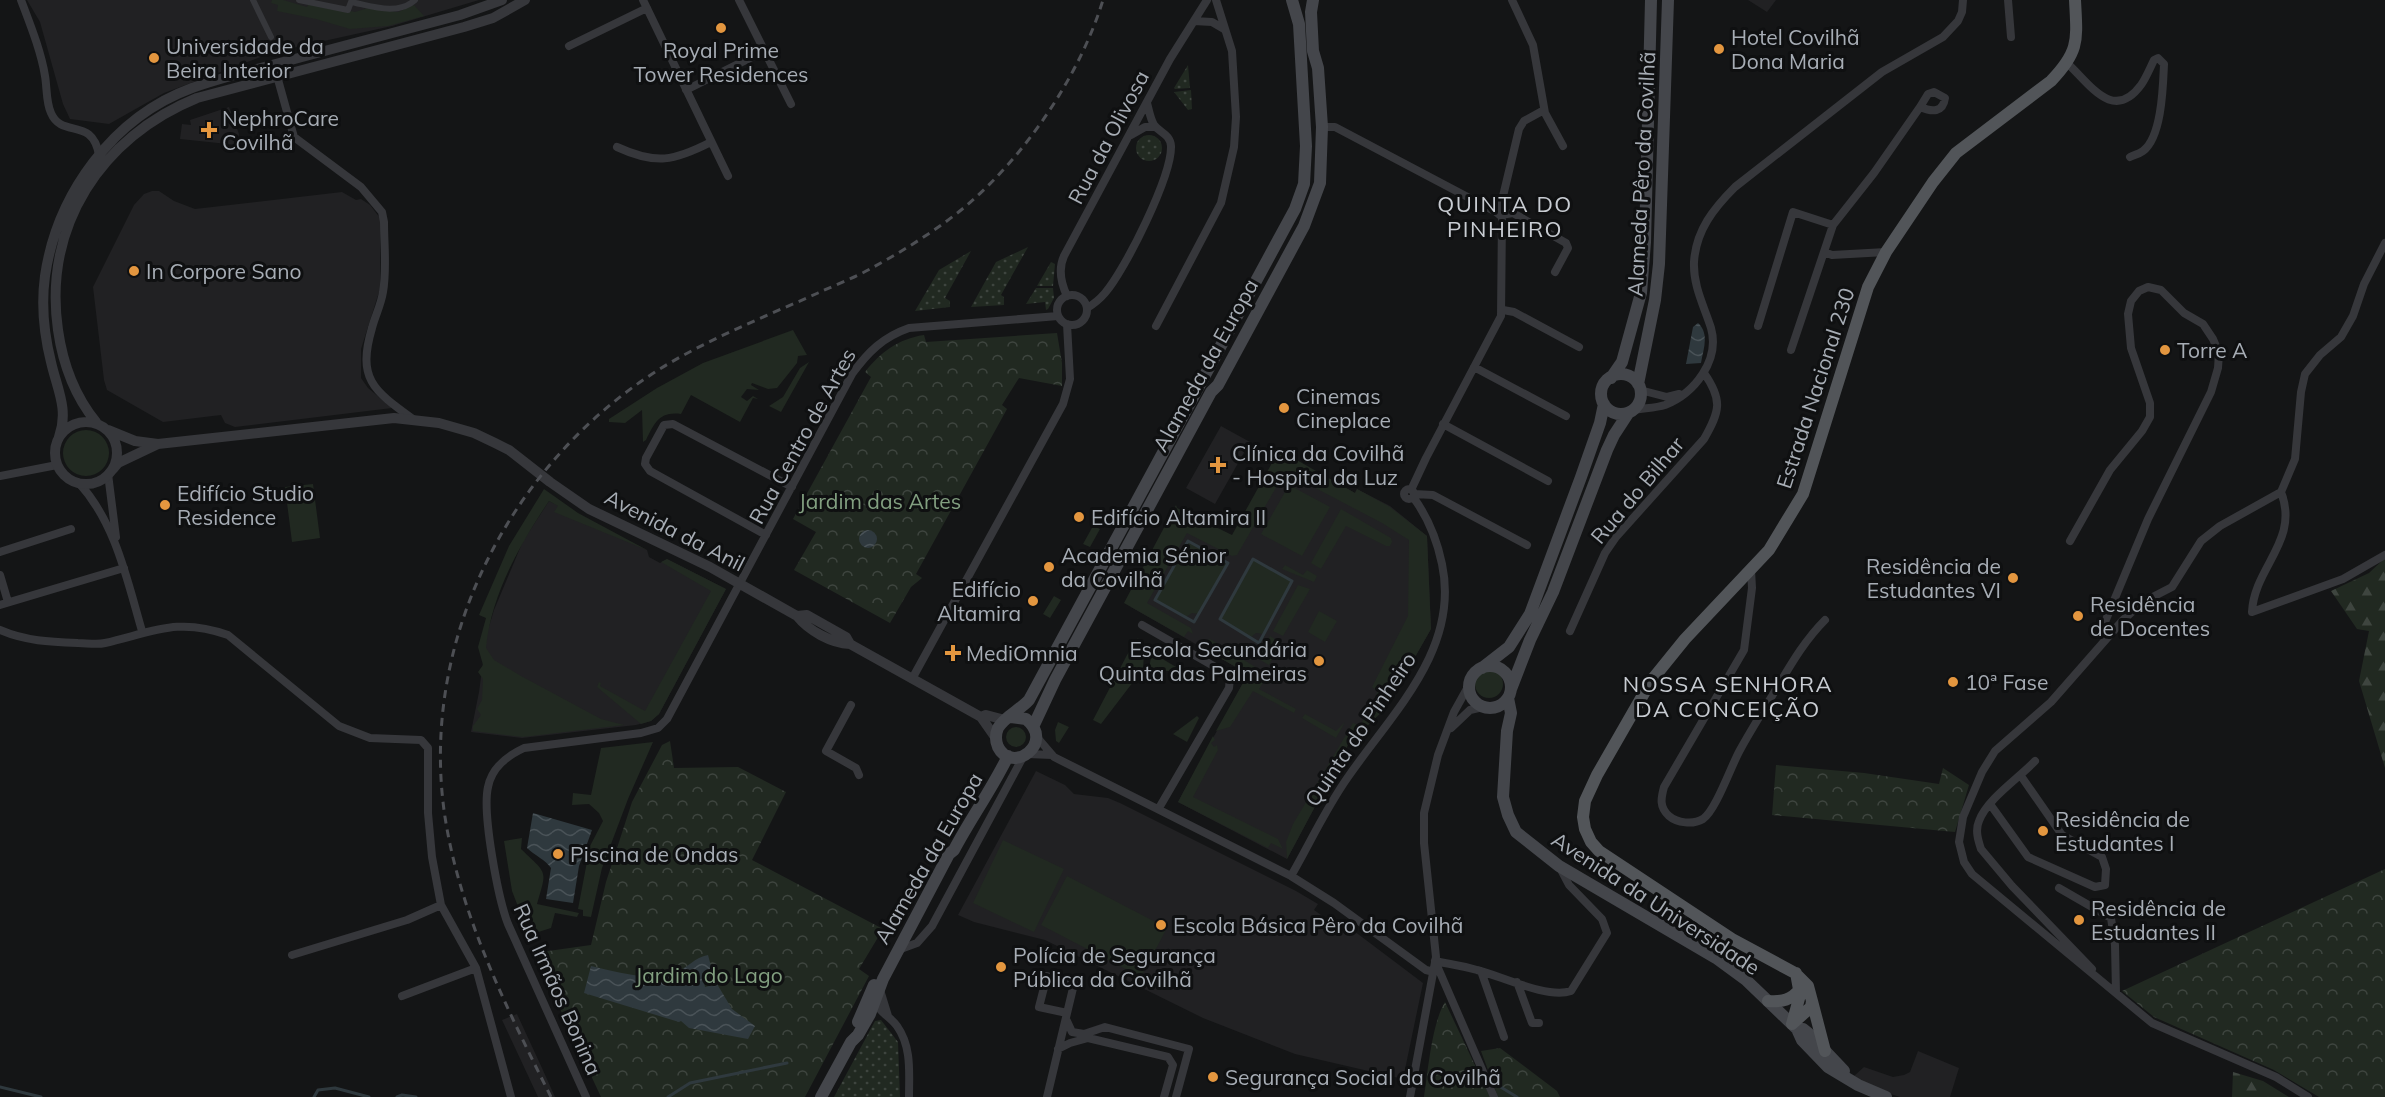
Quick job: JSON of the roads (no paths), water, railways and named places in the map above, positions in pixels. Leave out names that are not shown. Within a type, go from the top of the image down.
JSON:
[{"type":"main road","name":"Alameda da Europa","points":[[1008,718],[1029,700],[1295,209],[1304,184],[1306,146],[1299,24],[1292,0]]},
{"type":"main road","name":"Alameda da Europa","points":[[1035,732],[1041,706],[1211,392],[1218,386],[1225,374],[1305,226],[1320,183],[1322,127],[1318,68],[1313,51],[1311,12],[1313,0]]},
{"type":"main road","name":"Alameda Pêro da Covilhã","points":[[1469,685],[1473,675],[1509,647],[1530,614],[1600,423],[1604,404],[1603,386],[1622,362],[1641,293],[1651,0]]},
{"type":"main road","name":"Alameda Pêro da Covilhã","points":[[1510,694],[1530,640],[1553,592],[1607,450],[1614,435],[1640,400],[1639,387],[1655,300],[1659,264],[1668,0]]},
{"type":"main road","name":"Estrada Nacional 230","points":[[1796,973],[1732,939],[1611,861],[1591,842],[1583,817],[1585,801],[1597,775],[1651,681],[1678,647],[1769,550],[1803,494],[1868,287],[1886,252],[1933,182],[1956,153],[2051,81],[2067,63],[2073,54],[2076,42],[2075,0]]},
{"type":"main road","points":[[1611,378],[1623,375],[1634,380],[1639,387]]},
{"type":"main road","points":[[1604,404],[1614,413],[1631,411]]},
{"type":"main road","points":[[1482,668],[1489,666],[1502,670],[1510,682],[1510,694],[1505,703],[1489,707]]},
{"type":"main road","points":[[1469,685],[1472,698],[1489,707],[1507,731]]},
{"type":"main road","name":"Avenida da Universidade","points":[[1510,694],[1511,713],[1502,782],[1508,815],[1516,832],[1558,866],[1716,958],[1746,980],[1768,1001],[1828,1066],[1886,1097]]},
{"type":"main road","points":[[1008,718],[1026,720],[1035,732],[1035,744],[1026,756],[1008,756],[998,746],[995,737],[999,726],[1008,718]]},
{"type":"main road","name":"Alameda da Europa","points":[[854,1037],[858,1035],[870,1014],[898,950],[949,854],[954,850],[1008,756]]},
{"type":"main road","points":[[1794,1027],[1800,989],[1796,973]]},
{"type":"main road","points":[[1796,973],[1808,986],[1825,1051]]},
{"type":"main road","name":"Alameda da Europa","points":[[821,1097],[854,1037],[876,982],[879,990]]},
{"type":"main road","points":[[1768,1001],[1785,1001],[1800,989]]},
{"type":"main road","points":[[1794,1027],[1808,1012],[1812,1001]]},
{"type":"main road","name":"Avenida da Universidade","points":[[1794,1027],[1803,1029],[1845,1072],[1846,1077]]},
{"type":"street","points":[[21,0],[45,74],[50,112],[57,123],[89,133],[94,139],[99,155]]},
{"type":"street","points":[[253,0],[271,37]]},
{"type":"street","points":[[299,0],[348,10],[351,2],[387,9],[410,5],[415,0]]},
{"type":"street","points":[[159,444],[127,459],[95,483],[79,483],[69,479],[57,465],[54,452],[64,416],[51,363],[44,321],[45,276],[64,209],[77,185],[99,155],[128,126],[148,111],[192,88],[460,15],[502,0]]},
{"type":"street","points":[[159,444],[135,441],[108,430],[96,422],[77,397],[65,364],[58,333],[56,282],[62,245],[92,178],[116,149],[146,125],[162,114],[197,98],[464,27],[493,18],[525,0]]},
{"type":"street","points":[[739,0],[791,104]]},
{"type":"street","name":"Rua da Olivosa","points":[[1067,296],[1062,280],[1062,262],[1147,103],[1207,0]]},
{"type":"street","points":[[1156,326],[1221,203],[1234,147],[1236,117],[1232,51],[1216,0]]},
{"type":"street","points":[[1512,0],[1533,45],[1544,110],[1563,146]]},
{"type":"street","points":[[1631,411],[1663,405],[1683,394],[1704,373],[1713,345],[1711,330],[1695,282],[1694,262],[1699,236],[1707,220],[1735,187],[1847,98],[1895,62],[1943,37],[1958,21],[1962,12],[1963,0]]},
{"type":"street","points":[[2008,0],[2011,37]]},
{"type":"street","points":[[569,46],[645,4],[728,176]]},
{"type":"street","points":[[1194,21],[1212,22],[1225,29]]},
{"type":"street","points":[[686,90],[764,51]]},
{"type":"street","points":[[2067,63],[2104,98],[2114,103],[2124,101],[2140,86],[2154,60],[2158,58],[2163,64],[2163,87],[2154,137],[2144,151],[2130,157]]},
{"type":"street","points":[[277,76],[296,139],[361,187],[382,212],[384,289],[372,327],[365,366],[369,380],[375,387],[413,419]]},
{"type":"street","points":[[1147,103],[1155,127]]},
{"type":"street","points":[[1791,350],[1833,225],[1874,173],[1920,107]]},
{"type":"street","points":[[1527,544],[1433,495],[1413,494],[1415,479],[1503,310],[1500,214],[1519,129],[1524,121],[1544,110]]},
{"type":"street","points":[[1087,308],[1080,297],[1067,296],[1058,304],[1058,316],[1067,324],[1083,320],[1087,308],[1097,302],[1111,285],[1156,202],[1166,172],[1171,143],[1166,134],[1155,127],[1145,127],[1130,135]]},
{"type":"street","points":[[1322,127],[1335,127],[1500,214],[1513,213],[1566,243],[1568,248],[1555,272]]},
{"type":"street","points":[[617,147],[648,159],[668,159],[711,142]]},
{"type":"street","points":[[1758,326],[1793,212],[1833,225]]},
{"type":"street","points":[[2308,1097],[2276,1077],[2152,1023],[1972,874],[1964,862],[1959,842],[1963,817],[1982,772],[1995,751],[2051,702],[2105,638],[2143,602],[2172,587],[2201,541],[2220,526],[2281,492],[2295,459],[2301,392],[2306,374],[2320,355],[2341,337],[2353,316],[2364,284],[2385,243]]},
{"type":"street","points":[[1824,252],[1832,255],[1886,252]]},
{"type":"street","points":[[2070,541],[2110,470],[2151,417],[2150,403],[2130,348],[2128,314],[2131,301],[2139,291],[2148,287],[2161,290],[2184,313],[2203,324],[2219,353],[2218,368],[2211,392],[2148,519],[2105,622],[2105,638]]},
{"type":"street","points":[[1503,310],[1514,312],[1579,347]]},
{"type":"street","name":"Rua Centro de Artes","points":[[740,584],[852,374],[874,346],[909,328],[1058,316]]},
{"type":"street","points":[[912,679],[1063,404],[1070,379],[1067,324]]},
{"type":"street","points":[[1474,367],[1566,416]]},
{"type":"street","name":"Rua do Bilhar","points":[[1569,631],[1605,553],[1616,537],[1704,439],[1713,424],[1718,403],[1715,389],[1704,373]]},
{"type":"street","points":[[1639,387],[1667,397],[1683,394]]},
{"type":"street","name":"Avenida da Anil","points":[[159,444],[360,420],[413,419],[439,423],[474,433],[509,450],[550,482],[589,508],[710,567],[797,616],[804,624],[821,634],[838,643],[850,644],[981,717],[995,737]]},
{"type":"street","points":[[59,437],[64,430],[74,424],[96,422]]},
{"type":"street","points":[[766,535],[650,471],[645,464],[646,458],[664,425],[673,424],[792,487]]},
{"type":"street","points":[[1443,424],[1548,482]]},
{"type":"street","points":[[108,430],[115,441],[117,452],[110,472],[117,547]]},
{"type":"street","points":[[0,476],[57,465]]},
{"type":"street","points":[[79,483],[94,502],[117,547],[142,632]]},
{"type":"street","points":[[2281,492],[2287,507],[2287,523],[2280,545],[2253,599],[2252,612],[2343,579],[2385,555]]},
{"type":"street","name":"Quinta do Pinheiro","points":[[1291,876],[1335,797],[1409,693],[1436,645],[1446,600],[1444,570],[1435,537],[1413,494]]},
{"type":"street","points":[[0,552],[71,529]]},
{"type":"street","points":[[0,575],[4,604],[124,568]]},
{"type":"street","points":[[1750,570],[1752,588],[1744,650],[1664,787],[1661,801],[1664,812],[1674,821],[1688,823],[1703,819],[1711,809],[1739,751],[1796,657],[1825,620]]},
{"type":"street","name":"Rua Irmãos Bonina","points":[[586,1097],[500,903],[487,809],[487,788],[500,764],[511,754],[524,748],[642,733],[658,728],[667,719],[740,584]]},
{"type":"street","points":[[1142,625],[1224,672],[1230,678],[1229,688],[1159,808]]},
{"type":"street","points":[[0,630],[15,637],[44,642],[103,643],[142,632],[190,626],[210,628],[228,635],[339,726],[370,738],[421,740],[428,748],[429,824],[432,857],[441,905],[476,968],[511,1097]]},
{"type":"street","points":[[1410,1097],[1435,961],[1424,843],[1424,813],[1438,755],[1454,712],[1469,685]]},
{"type":"street","points":[[851,705],[826,751],[856,768],[859,776]]},
{"type":"street","points":[[1448,731],[1470,710],[1489,707]]},
{"type":"street","name":"Avenida da Anil","points":[[981,717],[986,715],[1008,718]]},
{"type":"street","points":[[1035,732],[1052,755],[1291,876],[1334,903],[1426,970],[1434,972]]},
{"type":"street","points":[[898,950],[917,943],[932,926],[1026,756],[1052,755]]},
{"type":"street","points":[[2035,761],[1990,804],[1979,820],[1977,832],[1981,849],[2012,886],[2076,950],[2109,987]]},
{"type":"street","points":[[1990,804],[2028,857],[2095,886],[2105,885],[2106,869],[2102,857],[2062,835],[2021,776]]},
{"type":"street","points":[[1435,961],[1481,971],[1562,994],[1571,991],[1607,933],[1602,919],[1569,885],[1558,866]]},
{"type":"street","points":[[2059,888],[2111,918],[2115,945],[2116,993]]},
{"type":"street","points":[[292,955],[406,920],[441,905]]},
{"type":"street","points":[[1435,961],[1494,1097]]},
{"type":"street","points":[[402,996],[476,968]]},
{"type":"street","points":[[1481,971],[1504,1037]]},
{"type":"street","points":[[1047,1097],[1067,1016],[1074,984],[1047,976],[1039,1007],[1067,1016]]},
{"type":"street","points":[[1517,982],[1532,1023],[1539,1023]]},
{"type":"street","points":[[879,990],[879,1010],[888,1016],[905,1041],[908,1054],[909,1097]]},
{"type":"street","points":[[870,1014],[888,1016]]},
{"type":"street","points":[[1067,1016],[1072,1032],[1084,1035],[1106,1027],[1189,1049],[1176,1097]]},
{"type":"street","points":[[1058,1049],[1088,1038],[1168,1058],[1173,1065],[1164,1097]]},
{"type":"water","points":[[1698,323],[1705,337],[1701,363],[1686,364],[1693,327]]},
{"type":"water","points":[[868,530],[874,533],[877,539],[874,545],[868,548],[862,545],[859,539],[862,533]]},
{"type":"water","name":"Piscina de Ondas","points":[[533,813],[592,830],[579,866],[573,903],[546,899],[551,868],[527,848]]},
{"type":"water","points":[[708,955],[712,970],[702,973],[705,987],[717,984],[732,1009],[755,1026],[748,1039],[689,1028],[681,1021],[584,993],[591,966],[634,975],[657,977],[676,973]]},
{"type":"waterway","points":[[1188,541],[1228,563],[1194,622],[1155,600],[1188,541]]},
{"type":"waterway","points":[[1253,559],[1292,581],[1259,643],[1220,619],[1253,559]]},
{"type":"waterway","points":[[668,1097],[690,1083],[787,1063]]},
{"type":"waterway","points":[[1494,1083],[1517,1097]]},
{"type":"waterway","points":[[0,1087],[41,1097]]},
{"type":"waterway","points":[[314,1097],[318,1090],[335,1088],[369,1097]]},
{"type":"waterway","points":[[397,1097],[402,1095],[416,1097]]},
{"type":"railway","points":[[551,1097],[487,961],[462,890],[445,817],[440,748],[447,679],[465,613],[492,550],[528,492],[573,440],[624,394],[699,347],[870,269],[920,240],[966,206],[1009,163],[1048,112],[1080,57],[1103,0]]},
{"type":"place","name":"Royal Prime Tower Residences","points":[[721,28]]},
{"type":"place","name":"Hotel Covilhã Dona Maria","points":[[1719,49]]},
{"type":"place","name":"Universidade da Beira Interior","points":[[154,58]]},
{"type":"place","name":"NephroCare Covilhã","points":[[209,130]]},
{"type":"place","name":"In Corpore Sano","points":[[134,271]]},
{"type":"place","name":"Torre A","points":[[2165,350]]},
{"type":"place","name":"Cinemas Cineplace","points":[[1284,408]]},
{"type":"place","name":"Clínica da Covilhã - Hospital da Luz","points":[[1218,465]]},
{"type":"place","name":"Edifício Studio Residence","points":[[165,505]]},
{"type":"place","name":"Edifício Altamira II","points":[[1079,517]]},
{"type":"place","name":"Academia Sénior da Covilhã","points":[[1049,567]]},
{"type":"place","name":"Residência de Estudantes VI","points":[[2013,578]]},
{"type":"place","name":"Edifício Altamira","points":[[1033,601]]},
{"type":"place","name":"Residência de Docentes","points":[[2078,616]]},
{"type":"place","name":"MediOmnia","points":[[953,653]]},
{"type":"place","name":"Escola Secundária Quinta das Palmeiras","points":[[1319,661]]},
{"type":"place","name":"10ª Fase","points":[[1953,682]]},
{"type":"place","name":"Residência de Estudantes I","points":[[2043,831]]},
{"type":"place","name":"Piscina de Ondas","points":[[558,854]]},
{"type":"place","name":"Residência de Estudantes II","points":[[2079,920]]},
{"type":"place","name":"Escola Básica Pêro da Covilhã","points":[[1161,925]]},
{"type":"place","name":"Polícia de Segurança Pública da Covilhã","points":[[1001,967]]},
{"type":"place","name":"Segurança Social da Covilhã","points":[[1213,1077]]},
{"type":"district","name":"QUINTA DO PINHEIRO","points":[[1505,216]]},
{"type":"district","name":"NOSSA SENHORA DA CONCEIÇÃO","points":[[1728,696]]},
{"type":"park label","name":"Jardim das Artes","points":[[880,501]]},
{"type":"park label","name":"Jardim do Lago","points":[[709,975]]}]
